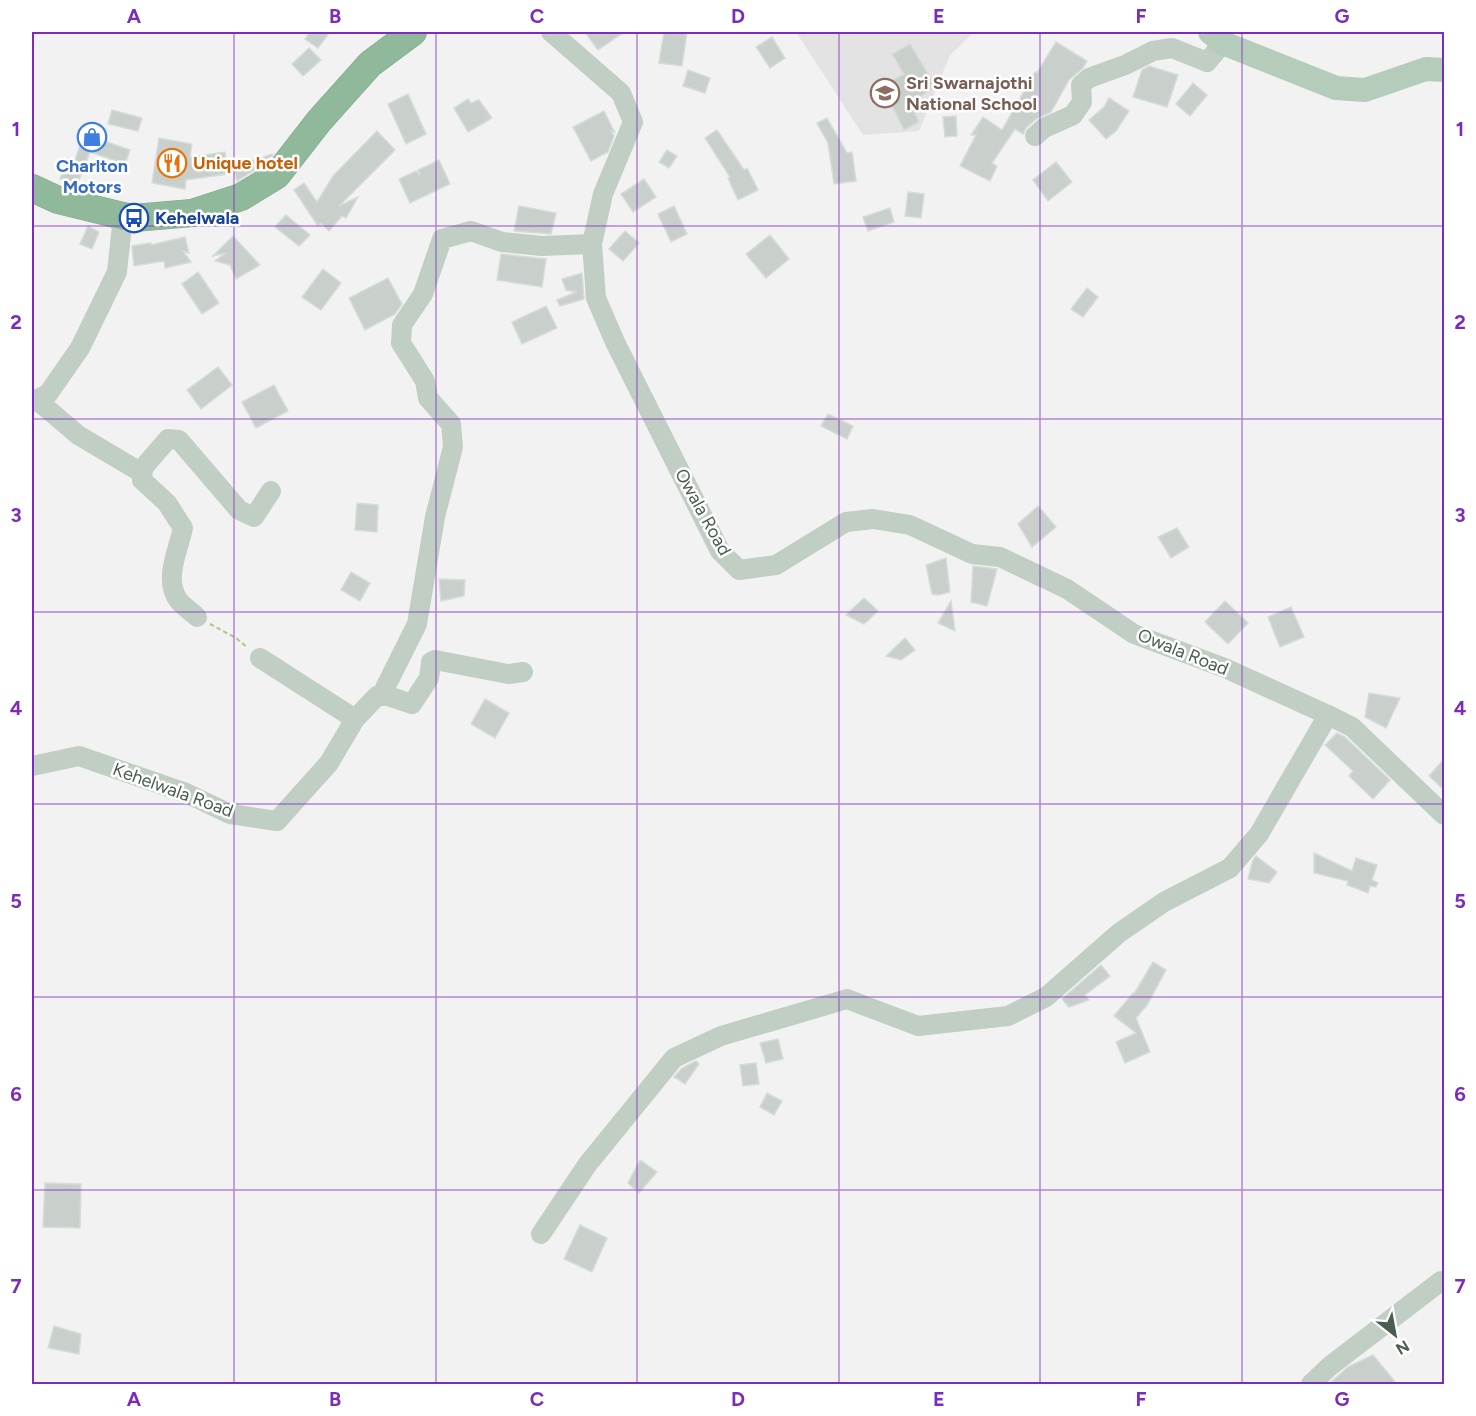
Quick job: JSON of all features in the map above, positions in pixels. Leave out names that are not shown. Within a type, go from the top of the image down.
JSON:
[{"type":"highway","points":[[32,188],[58,200],[135,218],[192,213],[241,197],[277,176],[319,121],[370,64],[413,32]]},
{"type":"main road","points":[[1217,37],[1336,88],[1365,90],[1426,69],[1444,70]]},
{"type":"street","name":"Owala Road","points":[[551,32],[621,93],[633,122],[603,194],[592,244],[596,298],[615,342],[720,551],[739,570],[776,565],[846,522],[873,519],[910,525],[972,554],[1000,557],[1067,589],[1134,634],[1225,668],[1352,727],[1444,815]]},
{"type":"street","points":[[1035,136],[1044,128],[1073,115],[1082,102],[1081,85],[1089,78],[1153,51],[1172,48],[1207,62],[1217,37]]},
{"type":"street","points":[[123,216],[117,272],[80,348],[48,394],[34,401],[78,435],[137,470],[143,468],[168,439],[179,440],[239,510],[254,517],[271,491]]},
{"type":"street","points":[[525,674],[508,674],[435,660],[431,662],[429,678],[412,704],[388,696],[385,688],[417,624],[435,517],[453,447],[451,424],[428,398],[425,381],[401,343],[402,325],[423,294],[442,239],[471,231],[501,242],[542,246],[592,244]]},
{"type":"street","points":[[143,468],[142,480],[166,503],[183,528],[172,574],[172,587],[179,601],[197,617]]},
{"type":"street","points":[[260,658],[355,719]]},
{"type":"street","name":"Kehelwala Road","points":[[32,766],[79,756],[186,793],[230,814],[277,820],[329,763],[355,719],[377,696],[388,696]]},
{"type":"street","points":[[541,1234],[587,1165],[674,1058],[721,1036],[847,999],[918,1026],[1008,1016],[1046,997],[1119,933],[1164,902],[1230,868],[1259,834],[1328,715]]},
{"type":"street","points":[[1311,1384],[1330,1366],[1444,1281]]},
{"type":"path","points":[[197,617],[236,638],[260,658]]},
{"type":"shaded area","name":"Sri Swarnajothi National School","points":[[796,32],[974,32],[950,55],[919,131],[863,135]]},
{"type":"building","points":[[310,32],[330,32],[318,48],[305,39]]},
{"type":"building","points":[[585,32],[624,32],[598,50]]},
{"type":"building","points":[[664,32],[687,32],[682,66],[659,63]]},
{"type":"building","points":[[772,37],[785,58],[770,68],[756,47]]},
{"type":"building","points":[[1056,42],[1087,61],[1083,68],[1069,80],[1051,112],[1036,119],[1023,134],[1015,129],[992,163],[997,166],[990,181],[960,166],[976,135],[971,135],[983,117],[1002,130],[1035,72],[1037,73]]},
{"type":"building","points":[[910,44],[936,87],[910,103],[919,122],[904,130],[882,86],[904,74],[892,54]]},
{"type":"building","points":[[309,48],[321,60],[303,76],[292,64]]},
{"type":"building","points":[[1149,66],[1178,75],[1167,107],[1133,97],[1142,70]]},
{"type":"building","points":[[688,70],[710,78],[705,93],[683,86]]},
{"type":"building","points":[[1193,83],[1207,95],[1190,116],[1176,104]]},
{"type":"building","points":[[408,94],[426,134],[406,144],[388,104]]},
{"type":"building","points":[[1109,98],[1129,111],[1116,131],[1106,139],[1089,120],[1104,107]]},
{"type":"building","points":[[468,99],[471,103],[479,100],[492,118],[468,132],[454,108]]},
{"type":"building","points":[[112,110],[142,118],[138,131],[108,124]]},
{"type":"building","points":[[604,111],[615,133],[611,130],[614,136],[608,152],[591,161],[573,127]]},
{"type":"building","points":[[956,116],[957,136],[945,137],[943,117]]},
{"type":"building","points":[[827,118],[847,153],[852,152],[856,181],[834,184],[828,143],[817,123]]},
{"type":"building","points":[[717,130],[744,170],[747,168],[758,190],[738,200],[728,178],[730,177],[705,138]]},
{"type":"building","points":[[377,131],[395,150],[339,206],[358,197],[346,218],[342,216],[329,231],[321,223],[318,226],[294,190],[304,183],[317,202],[333,176]]},
{"type":"building","points":[[84,134],[130,150],[125,164],[90,152],[77,185],[60,179],[68,158],[75,160]]},
{"type":"building","name":"Unique hotel","points":[[159,138],[192,144],[190,157],[225,152],[228,174],[186,180],[185,189],[152,183]]},
{"type":"building","points":[[667,150],[677,156],[669,168],[659,162]]},
{"type":"building","points":[[272,154],[266,163],[237,181],[233,167]]},
{"type":"building","points":[[439,160],[450,184],[410,203],[399,179],[416,171],[420,175],[418,170]]},
{"type":"building","points":[[1056,162],[1072,182],[1048,201],[1033,180]]},
{"type":"building","points":[[644,179],[656,197],[633,212],[621,194]]},
{"type":"building","points":[[908,192],[924,194],[921,218],[905,216]]},
{"type":"building","points":[[519,206],[556,213],[551,234],[514,231]]},
{"type":"building","points":[[674,206],[687,234],[671,242],[658,214]]},
{"type":"building","points":[[890,208],[894,222],[868,231],[863,217]]},
{"type":"building","points":[[286,215],[310,235],[299,246],[275,227]]},
{"type":"building","points":[[88,226],[99,232],[92,249],[80,244]]},
{"type":"building","points":[[625,231],[639,243],[623,261],[609,249]]},
{"type":"building","points":[[770,235],[789,259],[766,278],[746,254]]},
{"type":"building","points":[[233,236],[260,265],[236,279],[230,265],[215,261],[226,253],[213,256]]},
{"type":"building","points":[[185,237],[189,253],[183,251],[191,262],[165,268],[164,261],[134,266],[132,246],[151,243],[151,245]]},
{"type":"building","points":[[501,254],[546,259],[542,287],[497,280]]},
{"type":"building","points":[[323,269],[341,283],[321,310],[302,297]]},
{"type":"building","points":[[198,272],[219,303],[202,314],[182,284]]},
{"type":"building","points":[[582,273],[584,299],[560,306],[557,300],[576,292],[566,290],[562,279]]},
{"type":"building","points":[[388,278],[402,304],[395,314],[365,330],[349,298]]},
{"type":"building","points":[[1087,288],[1098,297],[1083,317],[1071,309]]},
{"type":"building","points":[[546,306],[557,328],[522,344],[512,322]]},
{"type":"building","points":[[218,367],[232,385],[201,409],[187,390]]},
{"type":"building","points":[[274,385],[288,411],[256,428],[242,402]]},
{"type":"building","points":[[828,414],[853,426],[847,439],[821,426]]},
{"type":"building","points":[[357,503],[378,505],[377,532],[355,530]]},
{"type":"building","points":[[1038,506],[1056,527],[1032,547],[1018,524]]},
{"type":"building","points":[[1177,528],[1189,547],[1171,558],[1158,537]]},
{"type":"building","points":[[946,558],[950,592],[932,594],[926,565]]},
{"type":"building","points":[[973,566],[997,569],[987,606],[971,602]]},
{"type":"building","points":[[351,572],[370,583],[360,601],[341,590]]},
{"type":"building","points":[[439,579],[465,580],[464,596],[441,601]]},
{"type":"building","points":[[864,598],[878,611],[864,624],[846,615]]},
{"type":"building","points":[[951,601],[955,631],[938,623]]},
{"type":"building","points":[[1225,601],[1248,623],[1228,644],[1205,622]]},
{"type":"building","points":[[1291,607],[1304,637],[1280,647],[1268,617]]},
{"type":"building","points":[[905,638],[915,650],[901,660],[886,656]]},
{"type":"building","points":[[1369,693],[1400,698],[1386,728],[1365,717]]},
{"type":"building","points":[[485,699],[509,713],[495,738],[471,724]]},
{"type":"building","points":[[1337,733],[1345,737],[1390,780],[1373,799],[1349,776],[1353,771],[1325,745]]},
{"type":"building","points":[[1444,759],[1444,790],[1429,776]]},
{"type":"building","points":[[1314,853],[1352,871],[1356,858],[1377,865],[1372,880],[1378,883],[1376,887],[1370,886],[1368,893],[1347,885],[1348,881],[1314,873]]},
{"type":"building","points":[[1256,856],[1277,872],[1269,883],[1248,879]]},
{"type":"building","points":[[1153,962],[1166,970],[1147,1005],[1136,1018],[1150,1052],[1125,1063],[1116,1042],[1136,1033],[1114,1016],[1134,994]]},
{"type":"building","points":[[1101,965],[1110,976],[1085,995],[1089,1000],[1069,1007],[1062,999]]},
{"type":"building","points":[[778,1039],[783,1059],[766,1063],[760,1043]]},
{"type":"building","points":[[696,1061],[699,1064],[685,1084],[674,1077],[682,1068]]},
{"type":"building","points":[[756,1063],[759,1084],[743,1086],[740,1065]]},
{"type":"building","points":[[767,1093],[782,1101],[774,1115],[760,1107]]},
{"type":"building","points":[[640,1160],[657,1172],[639,1193],[628,1183]]},
{"type":"building","points":[[45,1183],[81,1184],[80,1228],[43,1227]]},
{"type":"building","points":[[580,1225],[607,1238],[592,1272],[564,1259]]},
{"type":"building","points":[[54,1326],[81,1334],[79,1354],[48,1348]]},
{"type":"building","points":[[1373,1355],[1397,1384],[1329,1384],[1348,1367]]},
{"type":"place","name":"Sri Swarnajothi National School","points":[[885,93]]},
{"type":"place","name":"Charlton Motors","points":[[92,137]]},
{"type":"place","name":"Unique hotel","points":[[172,163]]},
{"type":"place","name":"Kehelwala","points":[[134,218]]}]
